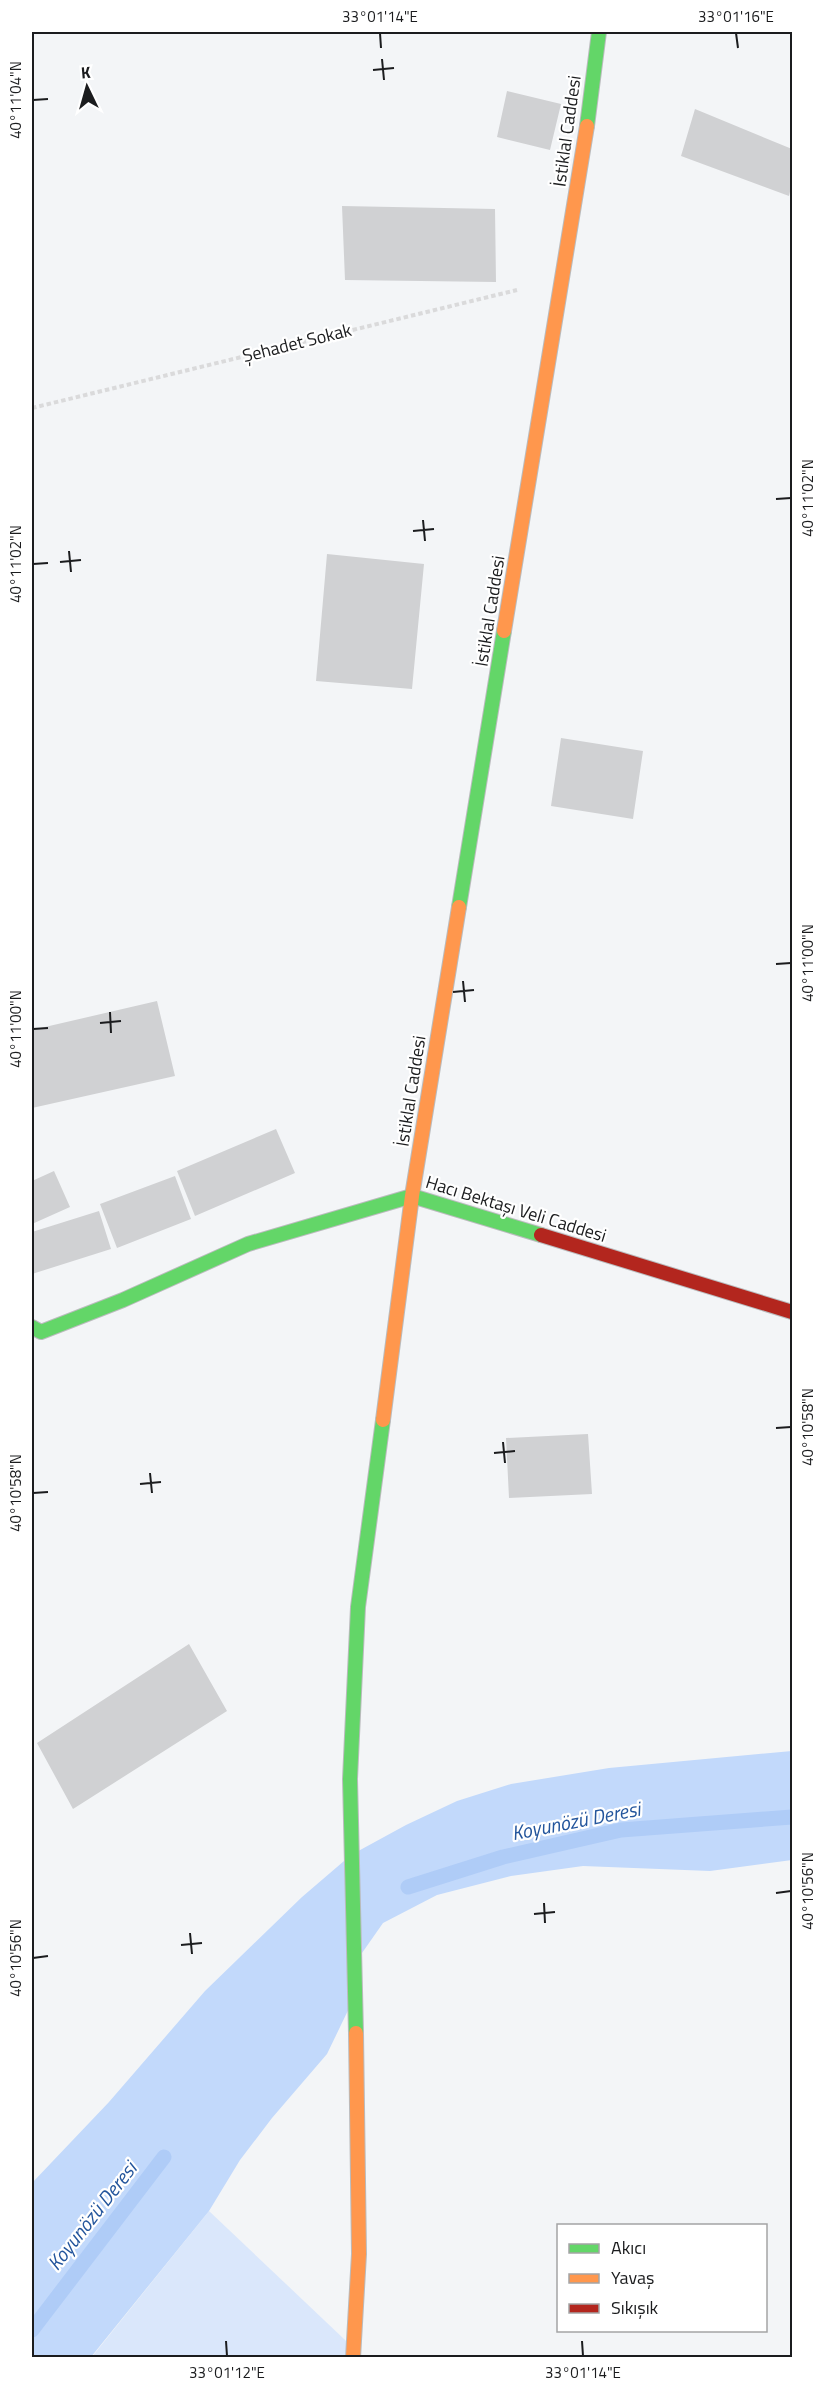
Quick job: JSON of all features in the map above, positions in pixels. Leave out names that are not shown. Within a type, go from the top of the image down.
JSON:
[{"type":"street","name":"İstiklal Caddesi","points":[[353,2358],[359,2254],[359,2162],[350,1779],[358,1607],[412,1196],[590,108],[599,32]]},
{"type":"street","name":"Hacı Bektaşı Veli Caddesi","points":[[32,1327],[41,1332],[123,1300],[248,1244],[412,1196],[792,1312]]},
{"type":"path","name":"Şehadet Sokak","points":[[32,408],[562,279]]},
{"type":"shaded area","points":[[792,1751],[792,1860],[710,1871],[583,1866],[511,1876],[437,1895],[383,1923],[362,1953],[354,1998],[327,2054],[272,2118],[240,2160],[209,2211],[91,2357],[32,2357],[32,2183],[109,2102],[205,1991],[302,1897],[351,1855],[457,1801],[511,1784],[609,1768]]},
{"type":"shaded area","points":[[209,2211],[363,2357],[91,2358]]},
{"type":"building","points":[[507,91],[561,104],[550,150],[497,137]]},
{"type":"building","points":[[695,109],[792,149],[792,183],[789,196],[681,156]]},
{"type":"building","points":[[342,206],[495,209],[496,282],[345,280]]},
{"type":"building","points":[[327,554],[424,564],[412,689],[316,681]]},
{"type":"building","points":[[561,738],[643,751],[633,819],[551,806]]},
{"type":"building","points":[[157,1001],[175,1076],[32,1108],[32,1030]]},
{"type":"building","points":[[276,1129],[295,1173],[195,1216],[177,1171]]},
{"type":"building","points":[[54,1171],[70,1207],[32,1224],[32,1181]]},
{"type":"building","points":[[175,1176],[191,1219],[117,1248],[100,1204]]},
{"type":"building","points":[[99,1211],[111,1249],[32,1274],[32,1232]]},
{"type":"building","points":[[588,1434],[592,1494],[509,1498],[506,1438]]},
{"type":"building","points":[[189,1644],[227,1711],[73,1809],[37,1743]]},
{"type":"waterway","name":"Koyunözü Deresi","points":[[408,1887],[503,1857],[621,1830],[792,1817]]},
{"type":"waterway","name":"Koyunözü Deresi","points":[[32,2330],[164,2157]]},
{"type":"traffic: fast","points":[[587,126],[599,32]]},
{"type":"traffic: fast","points":[[459,907],[504,631]]},
{"type":"traffic: fast","points":[[32,1327],[41,1332],[123,1300],[248,1244],[412,1196],[541,1235]]},
{"type":"traffic: fast","points":[[356,2033],[350,1779],[358,1607],[383,1420]]},
{"type":"traffic: slow","points":[[504,631],[587,126]]},
{"type":"traffic: slow","points":[[383,1420],[412,1196],[459,907]]},
{"type":"traffic: slow","points":[[353,2358],[359,2254],[356,2033]]},
{"type":"traffic: jam","points":[[541,1235],[792,1312]]}]
